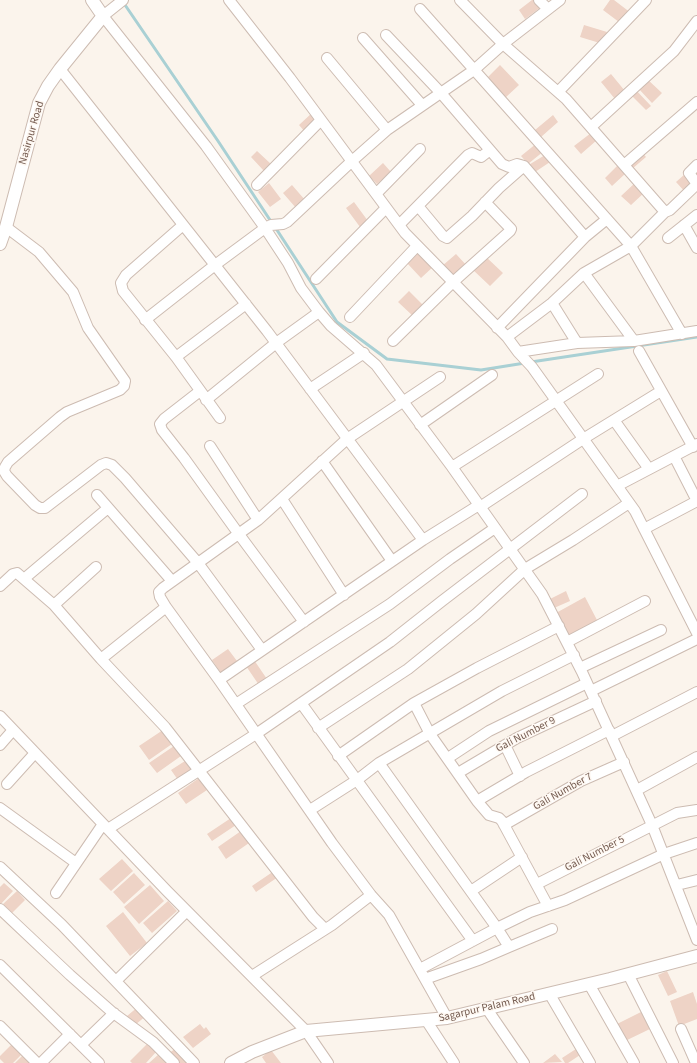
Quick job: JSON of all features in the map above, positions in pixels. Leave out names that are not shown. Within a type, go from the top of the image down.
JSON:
[{"type":"street","points":[[92,0],[107,13],[268,227],[302,288],[319,312],[331,326],[364,353],[376,365],[452,467],[542,594],[574,655],[637,790],[677,885],[692,913],[697,940]]},
{"type":"street","name":"Nasirpur Road","points":[[0,244],[6,227],[39,103],[48,86],[60,69],[107,13],[123,0]]},
{"type":"street","points":[[229,0],[405,233],[452,283],[507,337],[532,367],[635,512],[697,633]]},
{"type":"street","points":[[460,0],[503,44],[566,99],[665,212]]},
{"type":"street","points":[[540,0],[548,9]]},
{"type":"street","points":[[145,320],[215,265],[268,227],[283,224],[290,219],[387,130],[474,70],[503,44],[560,0]]},
{"type":"street","points":[[558,92],[646,0]]},
{"type":"street","points":[[420,10],[631,246],[682,334]]},
{"type":"street","points":[[591,127],[674,50],[697,21]]},
{"type":"street","points":[[386,35],[440,92],[506,167],[517,164],[524,166],[585,237]]},
{"type":"street","points":[[363,38],[422,105]]},
{"type":"street","points":[[327,58],[387,130]]},
{"type":"street","points":[[60,69],[246,304],[423,540]]},
{"type":"street","points":[[624,165],[697,102]]},
{"type":"street","points":[[258,185],[321,120]]},
{"type":"street","points":[[376,194],[420,149]]},
{"type":"street","points":[[399,224],[468,155],[472,153],[481,157],[490,150]]},
{"type":"street","points":[[507,337],[552,303],[584,273],[631,246],[665,212],[670,210],[697,184],[689,172],[697,165]]},
{"type":"street","points":[[418,206],[443,236],[447,238],[524,166]]},
{"type":"street","points":[[393,341],[452,283],[510,231],[510,229],[485,202]]},
{"type":"street","points":[[316,279],[386,208]]},
{"type":"street","points":[[668,238],[697,215]]},
{"type":"street","points":[[497,328],[585,237],[607,219]]},
{"type":"street","points":[[684,224],[697,248]]},
{"type":"street","points":[[183,225],[126,275],[121,283],[123,291],[176,357],[220,418]]},
{"type":"street","points":[[6,227],[39,252],[73,292],[88,328],[125,381],[124,386],[120,390],[67,412],[60,417],[8,462],[4,471],[7,476],[35,506],[45,508],[101,465],[106,463],[112,465],[198,563],[262,650]]},
{"type":"street","points":[[350,317],[417,246]]},
{"type":"street","points":[[584,273],[634,341]]},
{"type":"street","points":[[552,303],[577,343]]},
{"type":"street","points":[[176,357],[246,304]]},
{"type":"street","points":[[206,400],[276,343],[319,312]]},
{"type":"street","points":[[521,354],[577,343],[634,341],[697,331]]},
{"type":"street","points":[[617,486],[695,446],[661,391],[639,351]]},
{"type":"street","points":[[310,389],[364,353]]},
{"type":"street","points":[[452,467],[598,374]]},
{"type":"street","points":[[420,425],[492,375]]},
{"type":"street","points":[[440,377],[347,439],[258,520],[238,533],[159,592],[160,597],[166,607],[310,810],[371,895],[389,915],[447,1018]]},
{"type":"street","points":[[200,391],[164,419],[160,424],[162,430],[304,622]]},
{"type":"street","points":[[219,680],[423,540],[478,505],[480,507],[583,439],[661,391]]},
{"type":"street","points":[[614,420],[649,469]]},
{"type":"street","points":[[210,446],[258,520]]},
{"type":"street","points":[[644,529],[697,501],[674,456]]},
{"type":"street","points":[[322,462],[392,561]]},
{"type":"street","points":[[56,893],[76,863],[106,827],[256,734],[390,642],[582,494]]},
{"type":"street","points":[[97,496],[172,581]]},
{"type":"street","points":[[282,499],[344,595]]},
{"type":"street","points":[[318,728],[408,669],[476,614],[525,569],[573,540],[629,503]]},
{"type":"street","points":[[25,578],[108,508]]},
{"type":"street","points":[[236,704],[390,604],[450,558],[495,528]]},
{"type":"street","points":[[54,605],[96,567]]},
{"type":"street","points":[[0,586],[13,574],[17,573],[25,578],[54,605],[165,727],[313,917],[325,929]]},
{"type":"street","points":[[567,642],[645,601]]},
{"type":"street","points":[[101,658],[166,607]]},
{"type":"street","points":[[338,756],[414,703],[477,668],[559,626]]},
{"type":"street","points":[[580,668],[661,630]]},
{"type":"street","points":[[448,758],[489,731],[697,639]]},
{"type":"street","points":[[310,810],[357,780],[379,763],[429,732],[502,691],[574,655]]},
{"type":"street","points":[[478,801],[520,776],[697,692]]},
{"type":"street","name":"Gali Number 9","points":[[458,772],[517,738],[596,701]]},
{"type":"street","points":[[301,703],[473,941]]},
{"type":"street","points":[[414,703],[429,732],[478,801],[489,815],[499,818],[504,825],[548,906]]},
{"type":"street","points":[[0,716],[187,911],[306,1031],[328,1063]]},
{"type":"street","points":[[0,745],[13,730]]},
{"type":"street","points":[[505,745],[520,776]]},
{"type":"street","points":[[7,784],[35,753]]},
{"type":"street","points":[[637,790],[697,757]]},
{"type":"street","name":"Gali Number 7","points":[[504,825],[581,781],[624,762]]},
{"type":"street","points":[[379,763],[471,891],[509,947]]},
{"type":"street","points":[[0,808],[76,863]]},
{"type":"street","name":"Gali Number 5","points":[[537,884],[677,813],[697,810]]},
{"type":"street","points":[[420,969],[530,912],[565,900],[664,854],[697,843]]},
{"type":"street","points":[[471,891],[522,857]]},
{"type":"street","points":[[0,867],[62,925],[194,1063]]},
{"type":"street","points":[[677,885],[697,880]]},
{"type":"street","points":[[252,976],[325,929],[371,895]]},
{"type":"street","points":[[0,909],[70,975],[114,1013],[153,1042],[174,1063]]},
{"type":"street","points":[[116,982],[187,911]]},
{"type":"street","points":[[425,979],[481,959],[552,929]]},
{"type":"street","name":"Sagarpur Palam Road","points":[[231,1063],[252,1052],[306,1031],[447,1018],[697,956]]},
{"type":"street","points":[[0,965],[99,1063]]},
{"type":"street","points":[[628,974],[673,1063]]},
{"type":"street","points":[[589,984],[634,1063]]},
{"type":"street","points":[[549,993],[590,1063]]},
{"type":"street","points":[[487,1009],[524,1063]]},
{"type":"street","points":[[81,1045],[114,1013]]},
{"type":"street","points":[[426,1020],[454,1063]]},
{"type":"street","points":[[0,1026],[37,1063]]},
{"type":"street","points":[[681,1029],[697,1063]]},
{"type":"street","points":[[41,1063],[70,1034]]},
{"type":"building","points":[[532,0],[536,0],[541,7],[525,19],[519,10]]},
{"type":"building","points":[[610,0],[614,0],[631,13],[623,25],[603,10]]},
{"type":"building","points":[[584,25],[607,32],[603,44],[580,37]]},
{"type":"building","points":[[500,65],[519,85],[505,98],[486,79]]},
{"type":"building","points":[[611,74],[625,91],[615,99],[601,82]]},
{"type":"building","points":[[646,78],[662,93],[652,103],[637,87]]},
{"type":"building","points":[[634,88],[651,106],[646,110],[629,93]]},
{"type":"building","points":[[313,112],[319,119],[305,132],[299,125]]},
{"type":"building","points":[[553,115],[558,122],[541,137],[535,130]]},
{"type":"building","points":[[591,133],[597,140],[581,154],[574,146]]},
{"type":"building","points":[[537,143],[544,151],[528,164],[521,156]]},
{"type":"building","points":[[257,151],[271,164],[264,171],[251,157]]},
{"type":"building","points":[[641,151],[646,157],[632,169],[627,163]]},
{"type":"building","points":[[545,155],[550,162],[532,174],[527,166]]},
{"type":"building","points":[[383,163],[391,172],[377,184],[369,176]]},
{"type":"building","points":[[618,165],[626,173],[612,186],[605,178]]},
{"type":"building","points":[[685,174],[695,185],[686,193],[676,182]]},
{"type":"building","points":[[636,182],[645,192],[631,205],[621,196]]},
{"type":"building","points":[[269,183],[281,199],[270,207],[258,192]]},
{"type":"building","points":[[292,185],[305,200],[296,208],[283,193]]},
{"type":"building","points":[[354,202],[368,221],[360,227],[346,208]]},
{"type":"building","points":[[418,250],[434,266],[421,278],[406,262]]},
{"type":"building","points":[[456,254],[468,267],[453,279],[442,266]]},
{"type":"building","points":[[485,256],[503,273],[490,286],[472,269]]},
{"type":"building","points":[[409,291],[423,305],[413,316],[398,302]]},
{"type":"building","points":[[566,591],[570,601],[554,608],[550,599]]},
{"type":"building","points":[[585,597],[597,620],[569,636],[556,613]]},
{"type":"building","points":[[228,649],[237,661],[221,673],[212,660]]},
{"type":"building","points":[[254,660],[269,682],[261,688],[246,666]]},
{"type":"building","points":[[163,730],[172,744],[149,760],[139,746]]},
{"type":"building","points":[[174,746],[181,756],[157,773],[149,763]]},
{"type":"building","points":[[185,761],[192,771],[178,780],[171,770]]},
{"type":"building","points":[[199,778],[207,790],[186,804],[178,793]]},
{"type":"building","points":[[231,818],[236,825],[212,841],[207,834]]},
{"type":"building","points":[[241,831],[249,843],[226,859],[218,847]]},
{"type":"building","points":[[122,859],[133,871],[111,891],[99,879]]},
{"type":"building","points":[[274,871],[278,877],[256,892],[252,886]]},
{"type":"building","points":[[134,873],[145,885],[124,904],[113,892]]},
{"type":"building","points":[[4,883],[13,891],[0,905],[0,887]]},
{"type":"building","points":[[150,885],[164,901],[139,924],[124,907]]},
{"type":"building","points":[[17,891],[25,900],[12,913],[3,904]]},
{"type":"building","points":[[168,901],[177,911],[152,933],[143,923]]},
{"type":"building","points":[[123,912],[147,943],[130,956],[106,926]]},
{"type":"building","points":[[667,971],[677,992],[668,996],[658,975]]},
{"type":"building","points":[[693,992],[697,1004],[697,1019],[679,1026],[670,1001]]},
{"type":"building","points":[[139,1006],[147,1015],[135,1025],[127,1016]]},
{"type":"building","points":[[643,1011],[652,1028],[623,1042],[615,1025]]},
{"type":"building","points":[[200,1024],[204,1029],[206,1027],[211,1034],[193,1048],[183,1037]]},
{"type":"building","points":[[13,1043],[23,1053],[13,1063],[4,1063],[0,1059],[0,1056]]},
{"type":"building","points":[[147,1044],[156,1052],[146,1063],[132,1063],[130,1061]]},
{"type":"building","points":[[579,1047],[583,1053],[568,1063],[565,1063],[562,1058]]},
{"type":"building","points":[[176,1048],[191,1063],[177,1063],[168,1054]]},
{"type":"building","points":[[271,1050],[281,1063],[266,1063],[262,1057]]},
{"type":"building","points":[[159,1054],[168,1063],[149,1063]]},
{"type":"building","points":[[555,1054],[562,1062],[543,1063]]},
{"type":"building","points":[[23,1055],[32,1063],[15,1063]]},
{"type":"waterway","points":[[123,2],[272,223]]},
{"type":"waterway","points":[[275,227],[337,322],[387,359],[481,370],[525,363]]},
{"type":"waterway","points":[[531,362],[697,337]]}]
